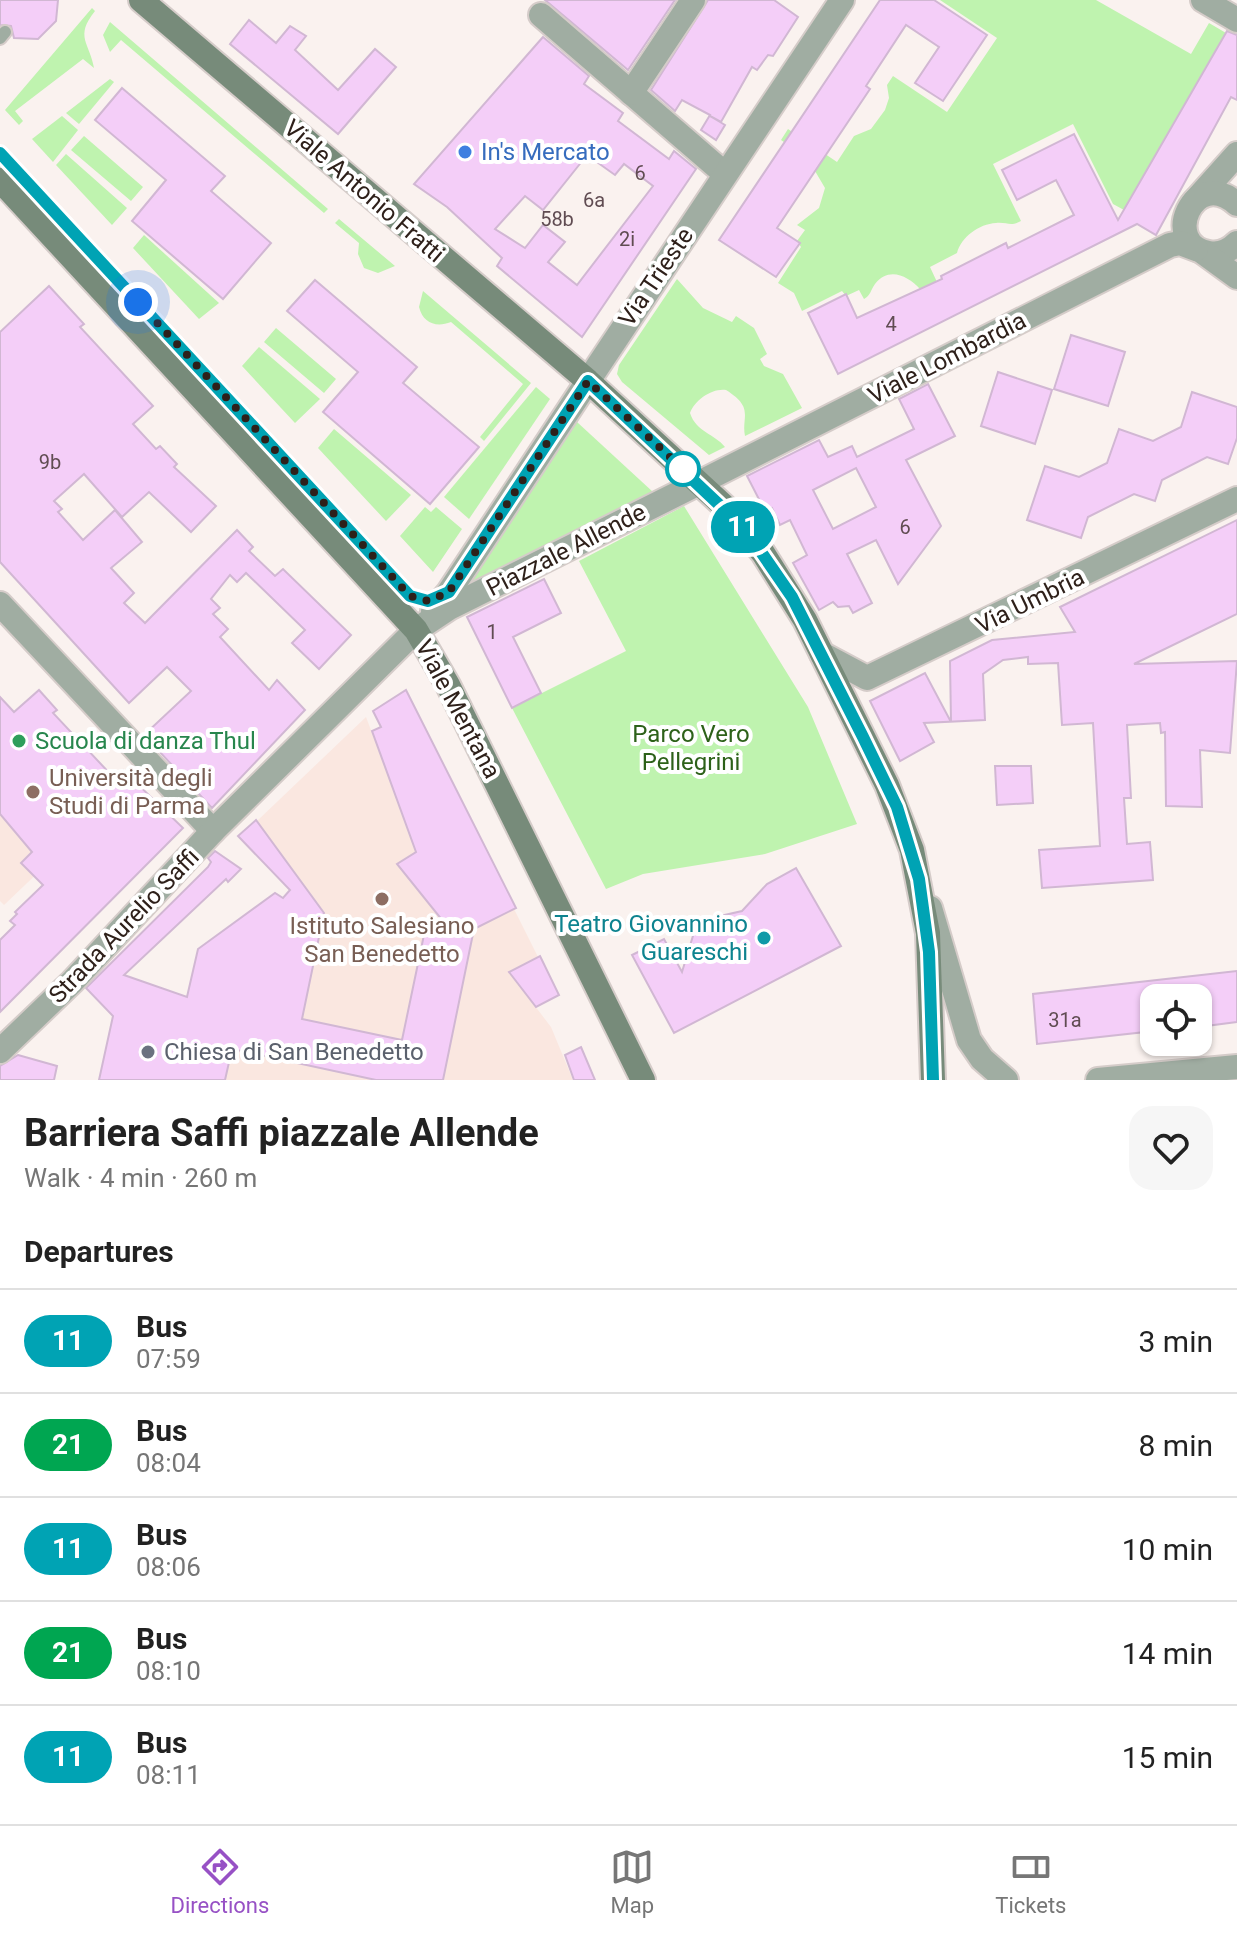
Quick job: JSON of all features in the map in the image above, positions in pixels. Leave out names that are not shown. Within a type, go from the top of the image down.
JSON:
[{"type":"main road","name":"Viale Antonio Fratti","points":[[141,0],[588,381]]},
{"type":"main road","name":"Viale Mentana","points":[[0,180],[416,630],[448,685],[643,1080]]},
{"type":"main road","points":[[588,381],[735,518],[792,597],[822,654],[897,807],[917,869],[928,943],[933,1080]]},
{"type":"street","points":[[631,93],[693,0]]},
{"type":"street","name":"Via Trieste","points":[[588,381],[842,0]]},
{"type":"street","points":[[1203,0],[1237,20]]},
{"type":"street","points":[[541,15],[725,174]]},
{"type":"street","points":[[1237,154],[1192,203],[1184,222],[1189,241],[1237,277]]},
{"type":"street","points":[[1192,203],[1210,194],[1230,198],[1237,204]]},
{"type":"street","name":"Viale Lombardia","points":[[699,483],[1170,245],[1180,243],[1200,251],[1220,254],[1237,243]]},
{"type":"street","name":"Piazzale Allende","points":[[416,630],[449,592],[588,381]]},
{"type":"street","name":"Piazzale Allende","points":[[416,630],[449,608],[699,483]]},
{"type":"street","name":"Via Umbria","points":[[822,654],[867,678],[1237,499]]},
{"type":"street","points":[[0,604],[213,831]]},
{"type":"street","name":"Strada Aurelio Saffi","points":[[2,1045],[72,982],[213,831],[416,630]]},
{"type":"street","points":[[917,869],[947,956],[963,1027],[975,1050],[999,1076]]},
{"type":"street","points":[[1098,1080],[1237,1067]]},
{"type":"lane","name":"Viale Mentana","points":[[0,153],[410,596],[428,601],[449,592]]},
{"type":"shaded area","name":"Università degli Studi di Parma","points":[[0,712],[91,822],[4,905],[0,901]]},
{"type":"shaded area","name":"Istituto Salesiano San Benedetto","points":[[366,717],[417,851],[514,909],[538,957],[509,972],[551,1027],[573,1080],[184,1080],[228,958],[313,897],[257,821]]},
{"type":"green space","points":[[940,0],[1096,0],[1191,54],[1209,23],[1226,33],[1124,210],[1113,204],[1073,124],[993,164],[1021,221],[990,224],[977,229],[962,242],[957,253],[930,267],[950,310],[941,315],[926,286],[920,289],[910,280],[892,274],[880,279],[864,299],[859,290],[846,296],[842,291],[802,311],[794,293],[778,283],[801,247],[797,241],[805,230],[797,225],[819,208],[825,188],[815,171],[817,165],[781,140],[788,129],[837,162],[854,136],[871,129],[885,110],[889,98],[887,85],[893,76],[947,112],[997,38]]},
{"type":"green space","points":[[92,8],[95,11],[84,34],[94,68],[83,59],[15,111],[23,121],[19,125],[5,110]]},
{"type":"green space","points":[[110,22],[328,209],[324,213],[121,40],[110,52],[103,35]]},
{"type":"green space","points":[[110,79],[114,82],[79,124],[66,113]]},
{"type":"green space","points":[[62,116],[78,130],[53,162],[32,139]]},
{"type":"green space","points":[[84,136],[143,187],[131,201],[71,150]]},
{"type":"green space","points":[[66,154],[127,208],[112,225],[56,165]]},
{"type":"green space","points":[[339,219],[395,266],[378,273],[364,268],[358,254],[359,243],[335,223]]},
{"type":"green space","points":[[144,235],[219,303],[199,319],[133,248]]},
{"type":"green space","points":[[677,279],[703,308],[732,322],[736,316],[754,328],[767,354],[760,359],[764,366],[783,374],[802,408],[745,436],[745,413],[741,402],[726,390],[710,393],[690,413],[701,429],[725,447],[709,455],[622,382],[617,374],[619,365]]},
{"type":"green space","points":[[423,291],[531,383],[484,441],[480,437],[523,384],[451,322],[435,324],[427,320],[419,307]]},
{"type":"green space","points":[[276,328],[336,379],[324,393],[264,342]]},
{"type":"green space","points":[[259,347],[320,399],[295,423],[242,366]]},
{"type":"green space","points":[[536,387],[550,399],[469,519],[444,497]]},
{"type":"green space","points":[[577,422],[653,492],[470,583],[470,582]]},
{"type":"green space","points":[[334,429],[411,495],[386,521],[318,448]]},
{"type":"green space","name":"Parco Vero Pellegrini","points":[[684,506],[808,707],[857,824],[765,854],[643,874],[606,889],[512,708],[626,651],[579,561]]},
{"type":"green space","points":[[425,507],[431,512],[436,507],[462,529],[433,572],[400,536]]},
{"type":"building","points":[[0,0],[58,0],[56,21],[38,39],[14,38],[11,26],[0,25]]},
{"type":"building","points":[[545,0],[675,0],[628,70]]},
{"type":"building","points":[[708,0],[774,0],[798,17],[773,56],[768,55],[757,70],[752,67],[721,122],[710,116],[725,125],[716,140],[701,130],[710,115],[682,100],[675,111],[651,90]]},
{"type":"building","points":[[880,0],[934,0],[987,35],[943,101],[915,83],[939,47],[906,25],[866,86],[870,89],[777,228],[800,243],[776,277],[719,240]]},
{"type":"building","points":[[249,20],[276,43],[290,26],[306,36],[295,50],[338,90],[375,49],[396,67],[338,134],[230,44]]},
{"type":"building","points":[[1227,31],[1237,35],[1237,100],[1231,97],[1156,235],[1137,224],[838,374],[808,313],[846,294],[857,318],[942,279],[941,276],[1006,243],[1008,248],[1074,215],[1056,180],[1017,200],[1002,170],[1074,134],[1118,220]]},
{"type":"building","points":[[543,37],[589,76],[584,84],[623,113],[618,121],[669,159],[674,151],[696,169],[582,337],[497,266],[502,258],[447,207],[414,184]],"holes":[[[587,155],[615,175],[624,164],[653,186],[577,285],[548,262],[565,242],[543,225],[525,248],[495,229],[525,196],[543,210]]]},
{"type":"building","points":[[122,88],[225,176],[211,191],[271,243],[223,299],[132,221],[166,180],[95,120]]},
{"type":"building","points":[[315,280],[417,367],[403,383],[479,447],[430,504],[323,412],[358,372],[287,311]]},
{"type":"building","points":[[49,286],[84,324],[80,327],[153,406],[133,424],[156,449],[160,446],[177,464],[174,467],[216,506],[191,532],[149,492],[122,517],[84,474],[54,501],[62,509],[58,512],[83,540],[115,510],[142,542],[111,568],[134,593],[124,603],[145,623],[237,530],[253,547],[249,551],[275,576],[283,569],[351,635],[319,669],[292,643],[305,630],[246,573],[237,582],[230,575],[211,599],[220,608],[213,614],[228,629],[220,637],[269,690],[277,680],[305,710],[212,808],[144,735],[191,691],[167,667],[129,703],[0,562],[0,332]]},
{"type":"building","points":[[1071,335],[1125,352],[1108,406],[1054,389]]},
{"type":"building","points":[[998,372],[1052,390],[1035,444],[981,426]]},
{"type":"building","points":[[928,384],[955,436],[906,460],[941,526],[898,584],[876,540],[847,554],[872,603],[853,613],[849,606],[838,607],[833,602],[819,610],[793,563],[807,555],[790,520],[780,525],[772,508],[765,511],[747,476],[819,440],[828,457],[852,446],[857,457],[914,429],[899,399]],"holes":[[[856,468],[876,507],[833,529],[813,490]]]},
{"type":"building","points":[[1192,392],[1237,407],[1237,438],[1228,464],[1207,457],[1162,480],[1155,501],[1134,494],[1088,517],[1081,538],[1027,520],[1045,466],[1079,477],[1107,463],[1119,429],[1153,441],[1181,427]]},
{"type":"building","points":[[1237,520],[1237,614],[1134,664],[1237,661],[1230,753],[1200,750],[1202,807],[1166,806],[1165,732],[1161,733],[1160,723],[1127,725],[1131,798],[1124,798],[1127,844],[1150,842],[1153,880],[1042,888],[1039,850],[1100,846],[1093,723],[1062,725],[1058,663],[1028,664],[1028,657],[1003,660],[983,674],[985,720],[951,722],[950,661],[992,640],[1075,632],[1060,607]]},
{"type":"building","points":[[544,579],[561,613],[513,637],[541,693],[512,708],[467,617]]},
{"type":"building","points":[[925,673],[951,722],[924,723],[934,742],[900,761],[870,701]]},
{"type":"building","points":[[39,690],[57,710],[53,713],[114,778],[123,770],[183,828],[0,1012],[0,940],[15,925],[10,921],[17,914],[15,912],[43,885],[21,863],[32,852],[0,814],[0,697],[14,712]]},
{"type":"building","points":[[406,690],[516,908],[474,929],[443,1080],[376,1080],[232,1049],[225,1080],[99,1080],[113,1016],[86,988],[208,867],[211,862],[208,858],[215,851],[241,869],[228,882],[226,879],[124,975],[187,997],[198,949],[275,893],[283,898],[290,890],[238,836],[256,820],[324,913],[302,1019],[402,1040],[425,930],[455,936],[397,864],[416,852],[372,731],[381,727],[373,711]]},
{"type":"building","points":[[995,766],[1031,766],[1033,803],[997,805]]},
{"type":"building","name":"Teatro Giovannino Guareschi","points":[[796,868],[841,946],[674,1033],[632,955],[664,939],[682,972],[696,926],[707,919],[742,911],[767,884]]},
{"type":"building","points":[[540,956],[559,995],[536,1007],[509,972]]},
{"type":"building","points":[[1237,971],[1237,1022],[1212,1025],[1212,984],[1140,984],[1140,1033],[1037,1044],[1033,994]]},
{"type":"building","points":[[581,1047],[595,1080],[574,1080],[565,1055]]},
{"type":"building","points":[[18,1055],[57,1066],[54,1080],[0,1080],[0,1066]]},
{"type":"bus line","name":"11","points":[[0,153],[410,596],[428,601],[449,592],[588,381],[724,506],[763,553],[805,620],[887,785],[905,828],[917,869],[928,933],[933,1080]]},
{"type":"place","name":"In's Mercato","points":[[465,152]]},
{"type":"place","name":"Scuola di danza Thul","points":[[19,741]]},
{"type":"place","name":"Università degli Studi di Parma","points":[[33,792]]},
{"type":"place","name":"Istituto Salesiano San Benedetto","points":[[382,899]]},
{"type":"place","name":"Teatro Giovannino Guareschi","points":[[764,938]]},
{"type":"place","name":"Chiesa di San Benedetto","points":[[148,1052]]},
{"type":"route","points":[[138,302],[410,596],[428,601],[449,592],[588,381],[683,469]]}]
